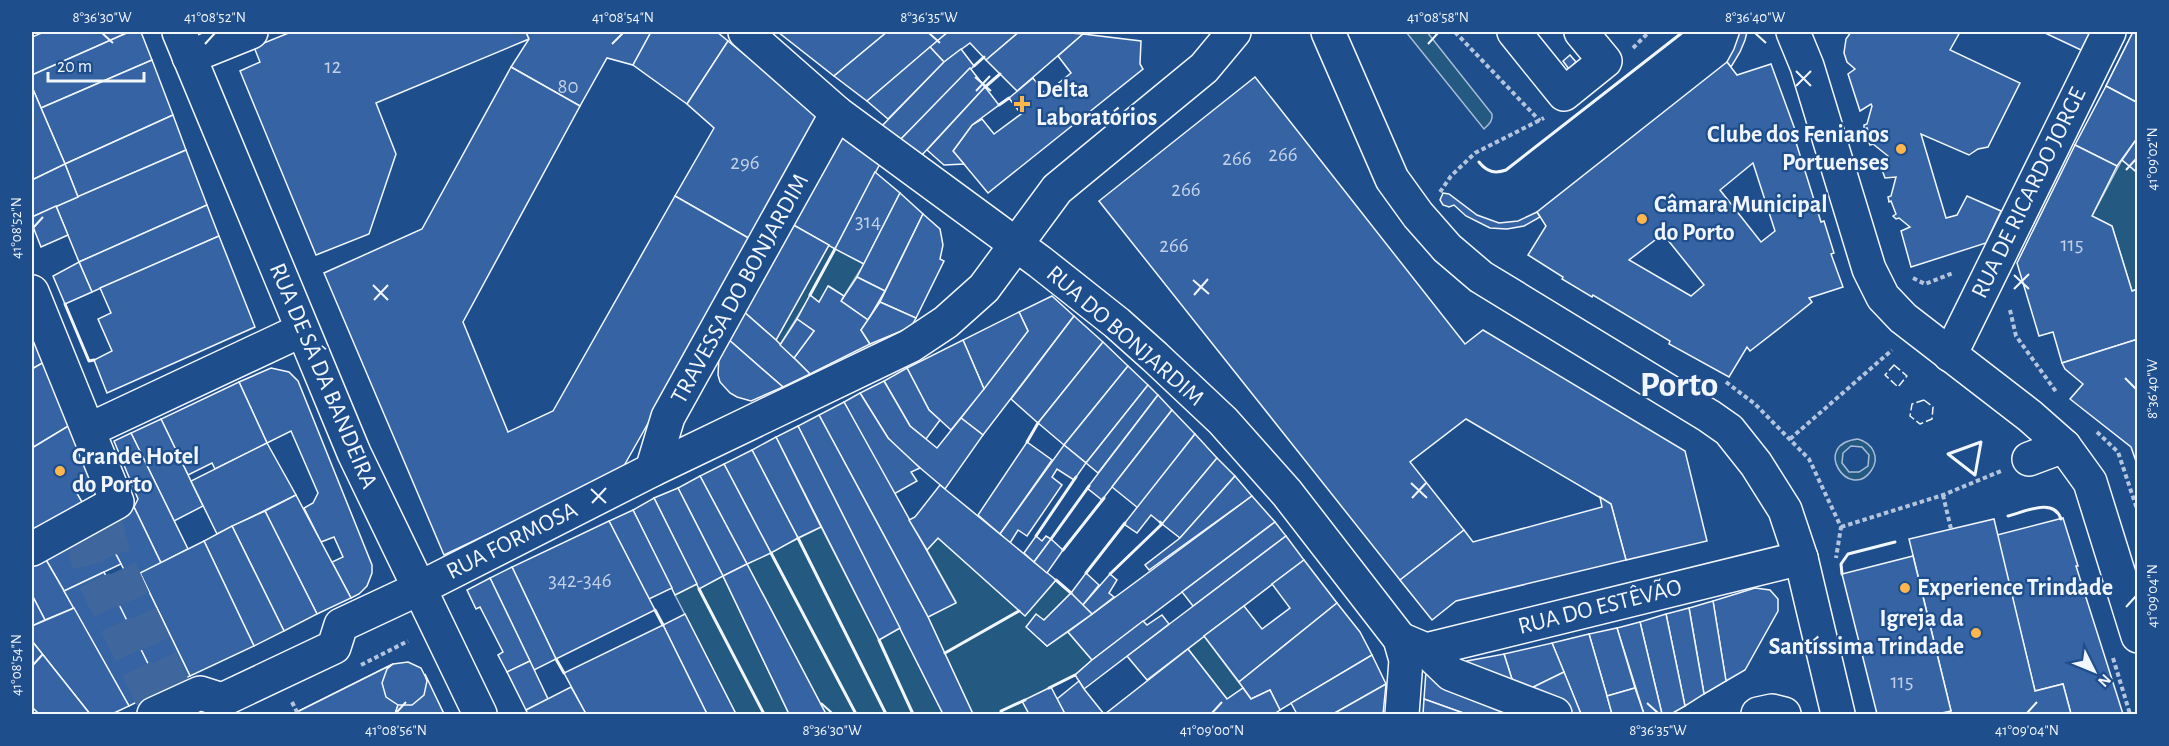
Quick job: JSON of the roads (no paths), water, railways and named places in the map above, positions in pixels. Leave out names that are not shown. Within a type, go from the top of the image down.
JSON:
[{"type":"street","points":[[184,44],[251,32]]},
{"type":"street","name":"RUA DO BONJARDIM","points":[[745,32],[837,113],[1118,323],[1223,421],[1287,493],[1413,645],[1406,660],[1402,714]]},
{"type":"street","name":"RUA FORMOSA","points":[[154,714],[200,693],[222,700],[334,647],[342,626],[652,470],[910,346],[946,322],[984,288],[1057,189],[1204,68],[1234,32]]},
{"type":"street","points":[[1328,32],[1392,179],[1418,215],[1447,248],[1481,277],[1709,416],[1728,430],[1756,464],[1785,510],[1801,558],[1838,714]]},
{"type":"street","points":[[1514,32],[1564,94],[1605,61],[1581,32]]},
{"type":"street","points":[[1793,32],[1807,66],[1869,269],[1883,297],[1903,318],[2030,416],[2064,446],[2090,482],[2138,636]]},
{"type":"street","name":"RUA DE RICARDO JORGE","points":[[1950,355],[2109,32]]},
{"type":"street","name":"RUA DE SÁ DA BANDEIRA","points":[[184,44],[354,453],[480,714]]},
{"type":"street","name":"TRAVESSA DO BONJARDIM","points":[[652,470],[668,417],[837,113]]},
{"type":"street","points":[[32,292],[117,502],[32,549]]},
{"type":"street","points":[[89,430],[302,330]]},
{"type":"street","points":[[2029,459],[2064,446]]},
{"type":"street","name":"RUA DO ESTÊVÃO","points":[[1413,645],[1801,558]]},
{"type":"street","points":[[1413,645],[1451,674],[1554,714]]},
{"type":"street","points":[[1758,714],[1772,711],[1784,714]]},
{"type":"tunnel","points":[[106,523],[114,555],[186,714]]},
{"type":"tunnel","points":[[89,533],[86,555],[89,569],[159,714]]},
{"type":"place","name":"Delta Laboratórios","points":[[1022,104]]},
{"type":"place","name":"Clube dos Fenianos Portuenses","points":[[1901,149]]},
{"type":"place","name":"Câmara Municipal do Porto","points":[[1642,219]]},
{"type":"place","name":"Grande Hotel do Porto","points":[[60,471]]},
{"type":"place","name":"Experience Trindade","points":[[1905,588]]},
{"type":"place","name":"Igreja da Santíssima Trindade","points":[[1976,633]]},
{"type":"district","name":"Porto","points":[[1679,385]]}]
